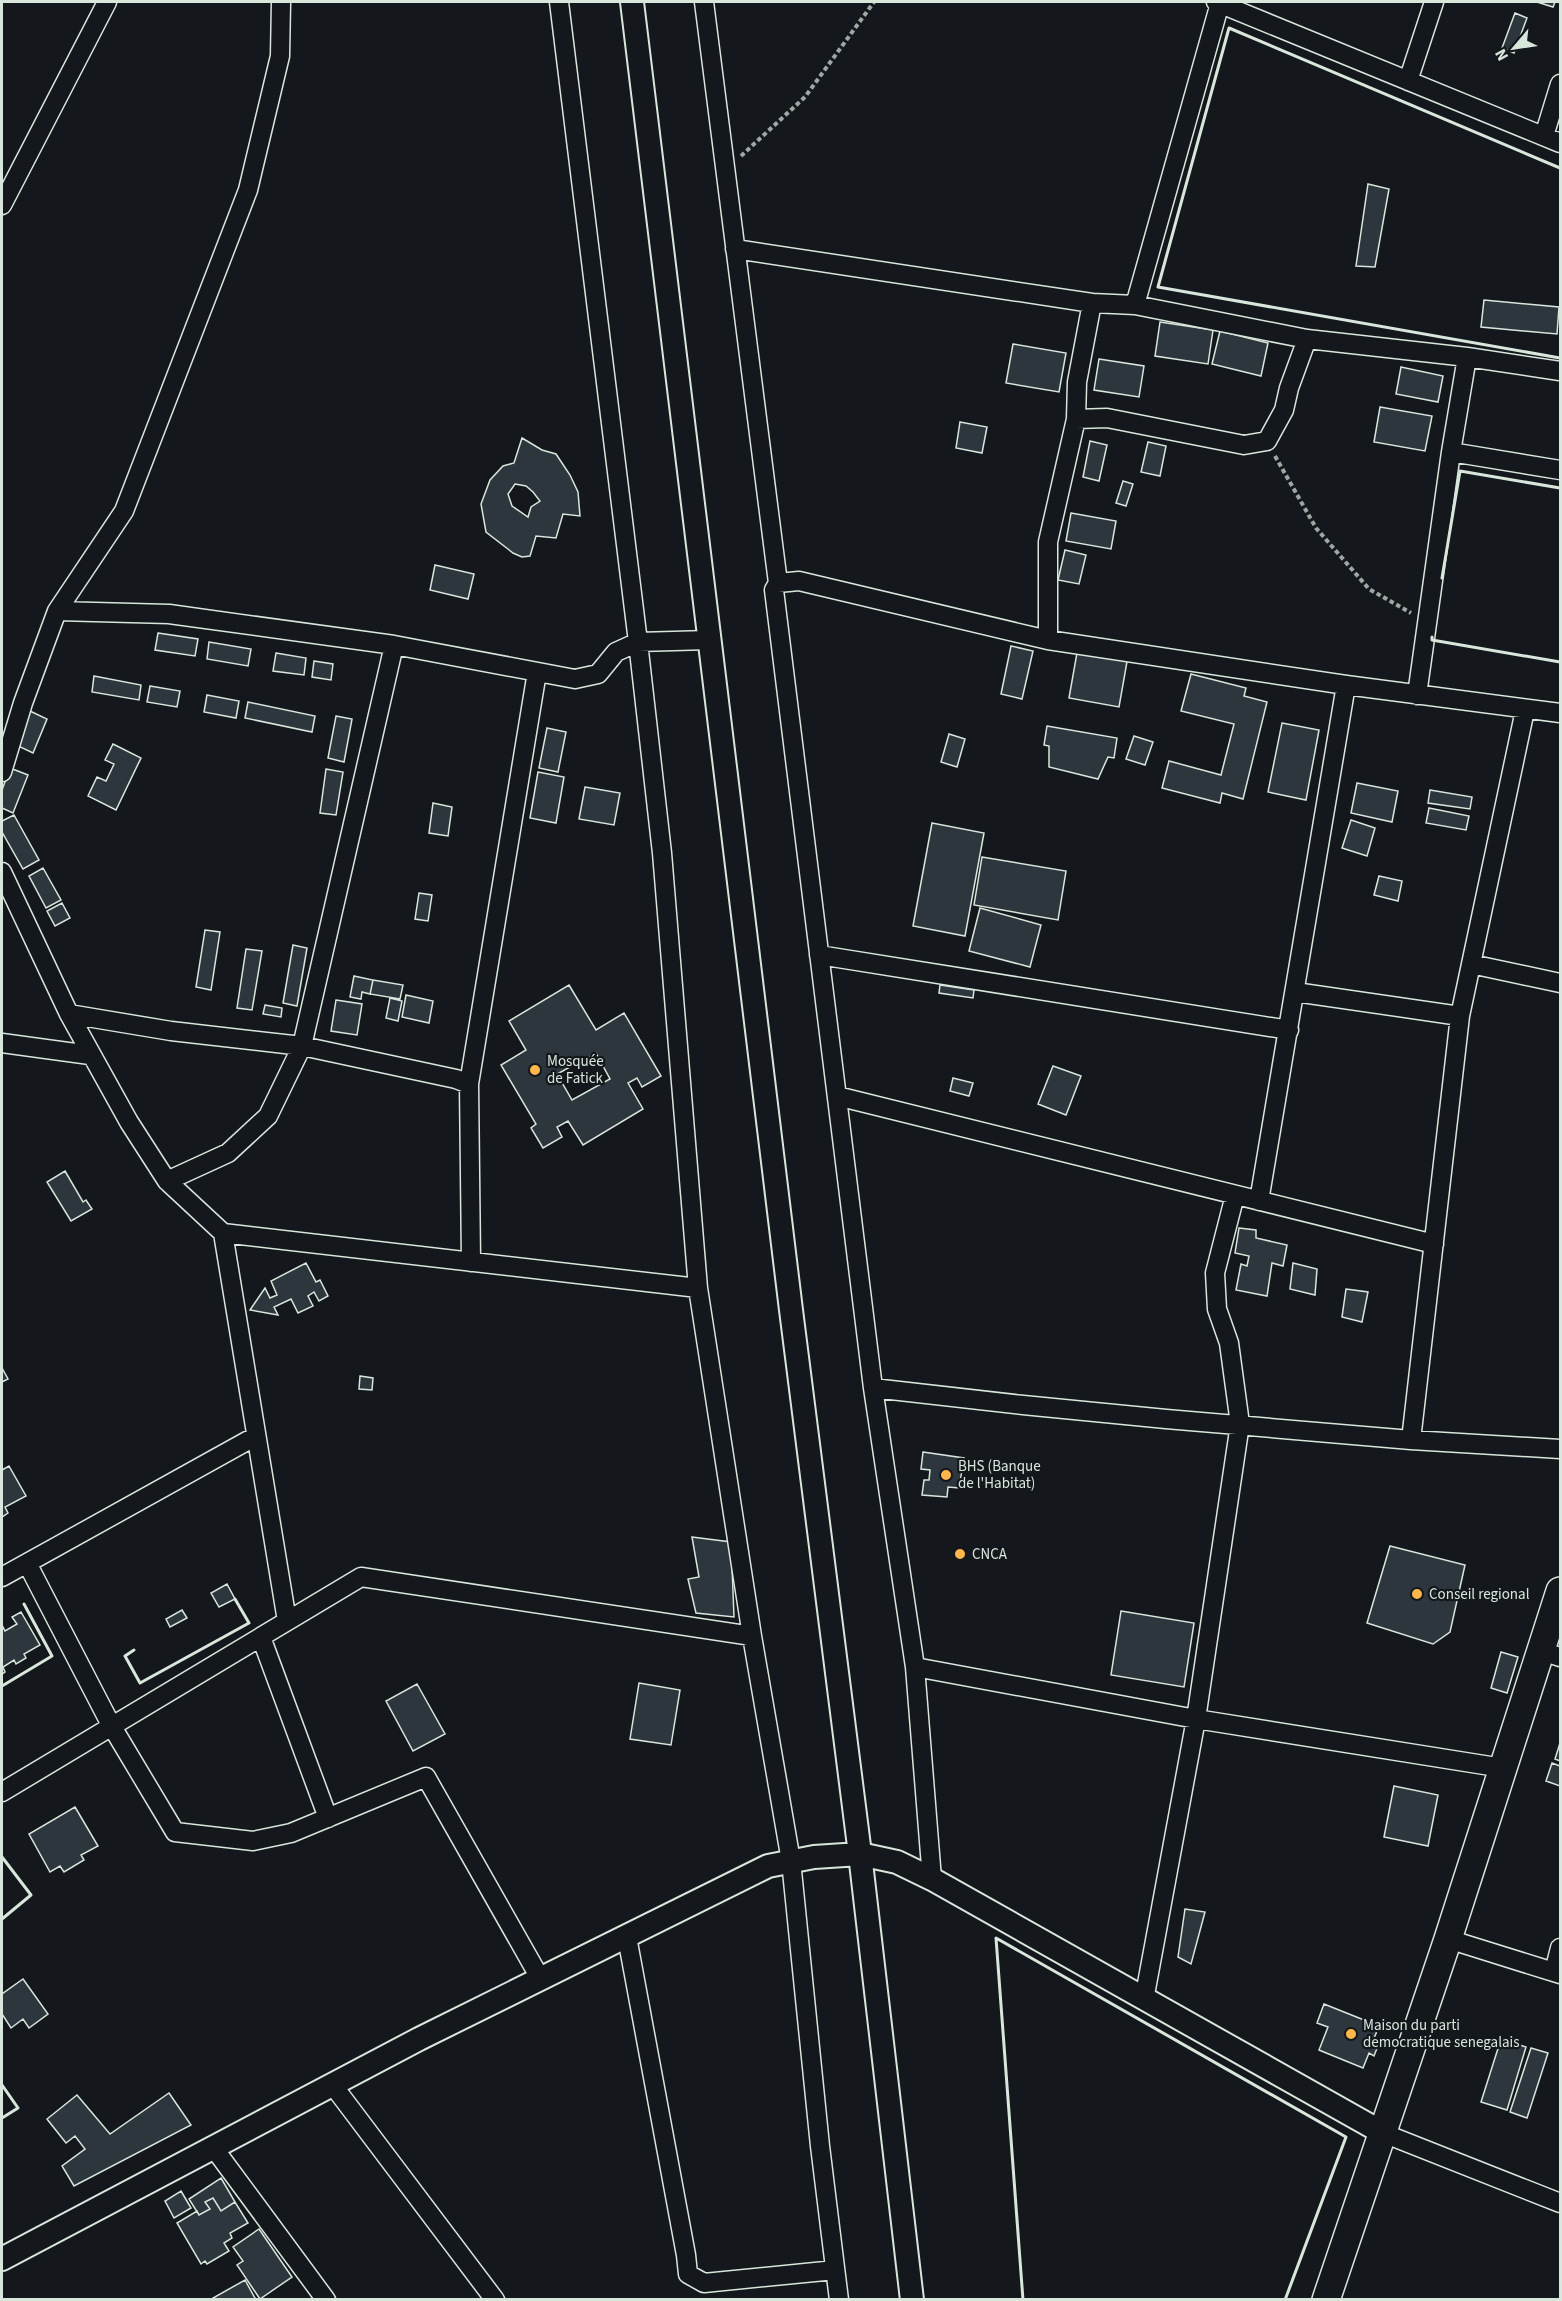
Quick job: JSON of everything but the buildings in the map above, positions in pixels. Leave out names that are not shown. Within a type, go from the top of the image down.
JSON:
[{"type":"main road","points":[[1326,2300],[1503,1768],[1551,1654],[1560,1591]]},
{"type":"street","points":[[2,205],[107,2]]},
{"type":"street","points":[[2,772],[23,703],[57,611],[124,511],[248,190],[280,56],[281,2]]},
{"type":"street","points":[[559,2],[662,853],[698,1288],[752,1636],[791,1861],[820,2146],[839,2300]]},
{"type":"street","points":[[632,2],[833,1651],[860,1854],[912,2300]]},
{"type":"street","points":[[704,2],[778,584],[774,590],[873,1388],[915,1667],[932,1879]]},
{"type":"street","points":[[1135,305],[1218,2],[1552,140],[1560,84]]},
{"type":"street","points":[[1408,81],[1434,2]]},
{"type":"street","points":[[735,249],[1092,303],[1135,305],[1307,339],[1467,357],[1560,371]]},
{"type":"street","points":[[1048,640],[1048,542],[1076,419],[1077,382],[1092,303]]},
{"type":"street","points":[[1076,419],[1107,418],[1244,445],[1267,441],[1284,410],[1289,388],[1307,339]]},
{"type":"street","points":[[1417,694],[1450,452],[1467,357]]},
{"type":"street","points":[[1450,452],[1560,470]]},
{"type":"street","points":[[778,584],[799,581],[1048,640],[1346,685],[1560,713]]},
{"type":"street","points":[[57,611],[169,614],[394,645],[575,679],[598,674],[616,652],[638,642],[709,640]]},
{"type":"street","points":[[167,1182],[228,1153],[268,1116],[302,1046],[394,645]]},
{"type":"street","points":[[471,1262],[469,1084],[537,672]]},
{"type":"street","points":[[1259,1201],[1346,685]]},
{"type":"street","points":[[1411,1440],[1461,1016],[1525,710]]},
{"type":"street","points":[[2,872],[90,1055],[167,1182],[223,1233],[698,1288]]},
{"type":"street","points":[[819,955],[1289,1030]]},
{"type":"street","points":[[1471,964],[1560,983]]},
{"type":"street","points":[[1295,992],[1461,1016]]},
{"type":"street","points":[[69,1014],[171,1031],[302,1046],[456,1079],[469,1084]]},
{"type":"street","points":[[2,1043],[90,1055]]},
{"type":"street","points":[[837,1096],[1434,1244]]},
{"type":"street","points":[[1144,2000],[1196,1719],[1240,1424],[1228,1343],[1217,1309],[1215,1273],[1235,1195]]},
{"type":"street","points":[[223,1233],[287,1621]]},
{"type":"street","points":[[873,1388],[1023,1405],[1411,1440],[1560,1449]]},
{"type":"street","points":[[2,1577],[256,1436]]},
{"type":"street","points":[[27,1563],[111,1725],[175,1832],[253,1841],[291,1833],[426,1777],[540,1978]]},
{"type":"street","points":[[2,1792],[361,1577],[752,1636]]},
{"type":"street","points":[[261,1637],[328,1818]]},
{"type":"street","points":[[915,1667],[1196,1719],[1503,1768]]},
{"type":"street","points":[[2,2259],[332,2084],[768,1866],[814,1857],[860,1854],[897,1862],[932,1879],[1383,2133],[1560,2203]]},
{"type":"street","points":[[627,1937],[688,2274],[704,2283],[835,2270]]},
{"type":"street","points":[[1448,1939],[1557,1973],[1560,1948]]},
{"type":"street","points":[[332,2084],[495,2300]]},
{"type":"street","points":[[213,2146],[326,2300]]},
{"type":"path","points":[[725,170],[805,97],[874,2]]},
{"type":"path","points":[[1267,441],[1316,528],[1369,589],[1427,622]]},
{"type":"wall","points":[[1560,168],[1229,28],[1158,287],[1560,358]]},
{"type":"wall","points":[[1442,578],[1460,471],[1560,488]]},
{"type":"wall","points":[[1432,637],[1432,640],[1560,662]]},
{"type":"wall","points":[[134,1650],[125,1656],[140,1683],[249,1623],[235,1599]]},
{"type":"wall","points":[[2,1686],[52,1656],[24,1604]]},
{"type":"wall","points":[[2,1857],[31,1895],[2,1919]]},
{"type":"wall","points":[[1023,2300],[996,1938],[1346,2137],[1285,2300]]},
{"type":"wall","points":[[2,2085],[18,2108],[2,2118]]},
{"type":"place","name":"Mosquée de Fatick","points":[[535,1070]]},
{"type":"place","name":"BHS (Banque de l'Habitat)","points":[[946,1475]]},
{"type":"place","name":"CNCA","points":[[960,1554]]},
{"type":"place","name":"Conseil regional","points":[[1417,1594]]},
{"type":"place","name":"Maison du parti democratique senegalais","points":[[1351,2034]]}]
